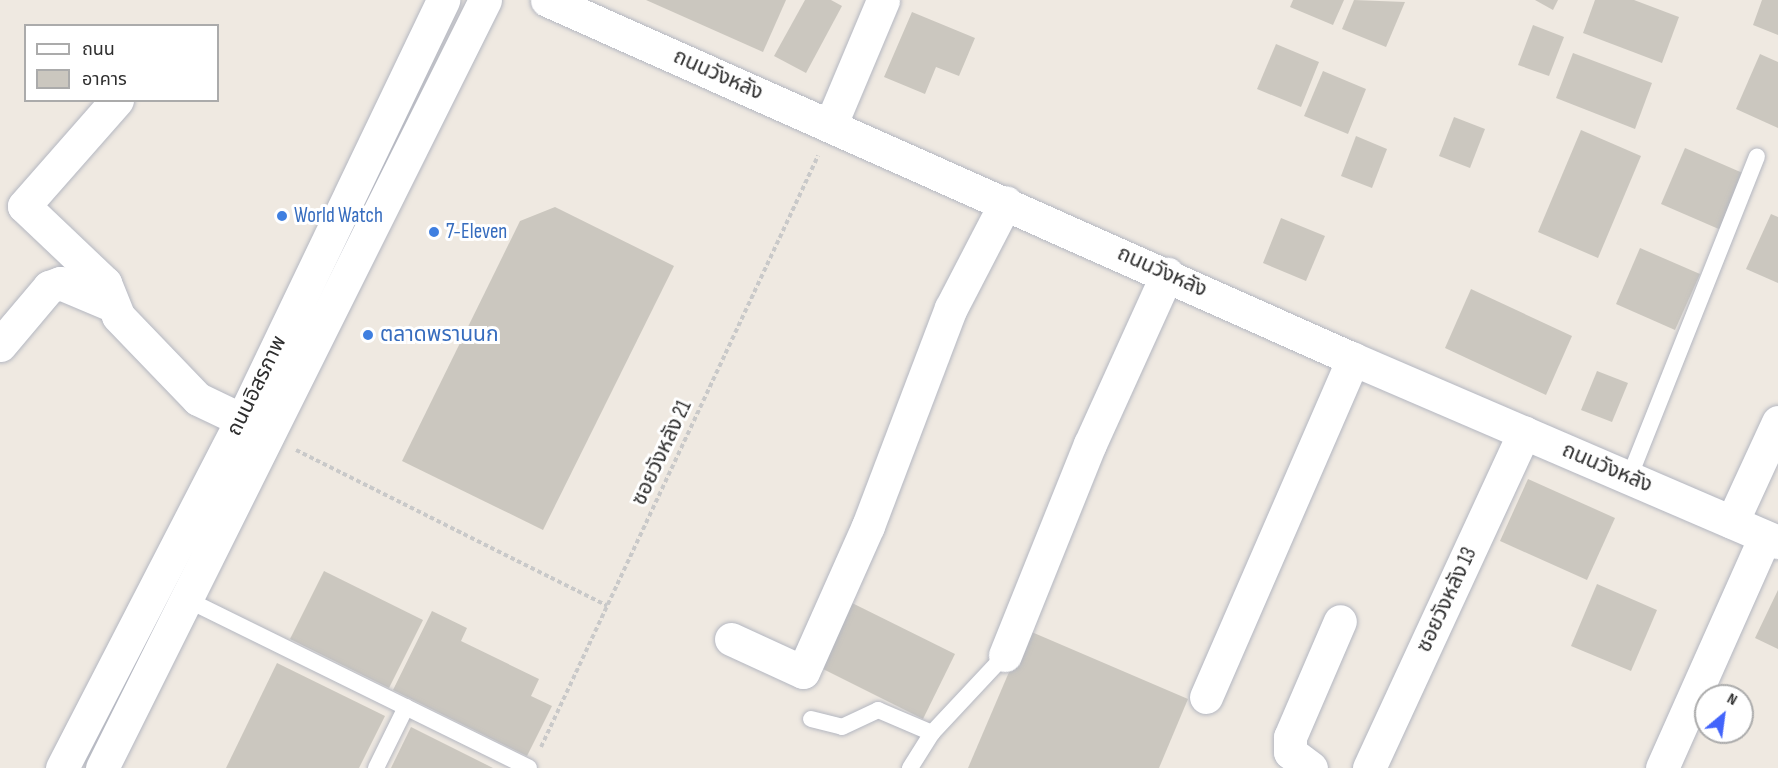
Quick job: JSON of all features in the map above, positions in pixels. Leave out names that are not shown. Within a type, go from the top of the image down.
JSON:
[{"type":"main road","name":"ถนนอิสรภาพ","points":[[62,768],[255,428],[443,0]]},
{"type":"main road","points":[[102,768],[188,600],[255,428],[485,0]]},
{"type":"main road","name":"ถนนวังหลัง","points":[[547,0],[826,137],[1006,202],[1353,359],[1772,539]]},
{"type":"main road","points":[[826,137],[884,0]]},
{"type":"main road","points":[[115,102],[24,206],[105,283],[118,316],[198,399],[255,428]]},
{"type":"main road","points":[[730,639],[803,672],[868,526],[951,308],[1006,202]]},
{"type":"main road","points":[[1005,655],[1090,444],[1167,274]]},
{"type":"main road","points":[[0,345],[49,287],[60,284],[112,305]]},
{"type":"main road","points":[[1206,697],[1353,359]]},
{"type":"main road","points":[[1732,522],[1778,422]]},
{"type":"main road","name":"ซอยวังหลัง 13","points":[[1369,768],[1524,432]]},
{"type":"main road","points":[[1662,768],[1772,539]]},
{"type":"main road","points":[[1311,768],[1290,752],[1290,737],[1340,621]]},
{"type":"lane","points":[[1629,478],[1757,157]]},
{"type":"lane","points":[[188,600],[406,707],[532,763]]},
{"type":"lane","points":[[910,768],[932,734],[1005,655]]},
{"type":"lane","points":[[376,768],[406,707]]},
{"type":"lane","points":[[811,720],[842,727],[878,710],[932,734]]},
{"type":"path","name":"ซอยวังหลัง 21","points":[[532,763],[826,137]]},
{"type":"path","points":[[255,428],[607,606]]},
{"type":"building","points":[[646,0],[786,0],[763,52]]},
{"type":"building","points":[[805,0],[831,0],[842,6],[806,73],[774,56]]},
{"type":"building","points":[[1293,0],[1344,0],[1333,25],[1290,7]]},
{"type":"building","points":[[1354,0],[1405,2],[1386,47],[1342,29]]},
{"type":"building","points":[[1535,0],[1558,0],[1553,10]]},
{"type":"building","points":[[1595,0],[1634,0],[1679,17],[1662,63],[1583,33]]},
{"type":"building","points":[[1762,0],[1778,0],[1778,35],[1753,25]]},
{"type":"building","points":[[912,12],[975,38],[959,76],[936,67],[925,94],[884,77]]},
{"type":"building","points":[[1533,25],[1564,37],[1549,76],[1518,65]]},
{"type":"building","points":[[1276,44],[1319,62],[1301,107],[1257,89]]},
{"type":"building","points":[[1573,53],[1652,83],[1635,129],[1556,98]]},
{"type":"building","points":[[1760,54],[1778,62],[1778,128],[1736,109]]},
{"type":"building","points":[[1323,71],[1366,89],[1348,134],[1304,116]]},
{"type":"building","points":[[1454,117],[1485,129],[1470,168],[1439,156]]},
{"type":"building","points":[[1581,130],[1641,156],[1598,258],[1538,232]]},
{"type":"building","points":[[1356,136],[1387,149],[1372,188],[1341,176]]},
{"type":"building","points":[[1685,148],[1745,174],[1721,230],[1661,204]]},
{"type":"building","points":[[555,207],[674,266],[543,530],[402,461],[520,221]]},
{"type":"building","points":[[1771,214],[1778,217],[1778,283],[1746,269]]},
{"type":"building","points":[[1281,218],[1325,236],[1306,281],[1263,263]]},
{"type":"building","points":[[1640,248],[1700,274],[1675,330],[1616,304]]},
{"type":"building","points":[[1471,289],[1572,336],[1546,395],[1445,348]]},
{"type":"building","points":[[1597,371],[1628,383],[1612,422],[1581,410]]},
{"type":"building","points":[[1528,479],[1615,518],[1587,580],[1500,541]]},
{"type":"building","points":[[324,571],[423,620],[389,688],[290,639]]},
{"type":"building","points":[[1597,584],[1657,610],[1631,671],[1571,646]]},
{"type":"building","points":[[1778,590],[1778,649],[1755,638]]},
{"type":"building","points":[[844,599],[955,654],[923,719],[813,664]]},
{"type":"building","points":[[432,611],[467,628],[461,641],[539,679],[531,696],[552,706],[527,756],[393,690]]},
{"type":"building","points":[[1027,630],[1188,699],[1159,768],[968,768]]},
{"type":"building","points":[[277,663],[385,716],[359,768],[226,768]]},
{"type":"building","points":[[411,727],[493,768],[391,768]]},
{"type":"place","name":"World Watch","points":[[282,216]]},
{"type":"place","name":"7-Eleven","points":[[434,232]]},
{"type":"place","name":"ตลาดพรานนก","points":[[368,335]]}]
